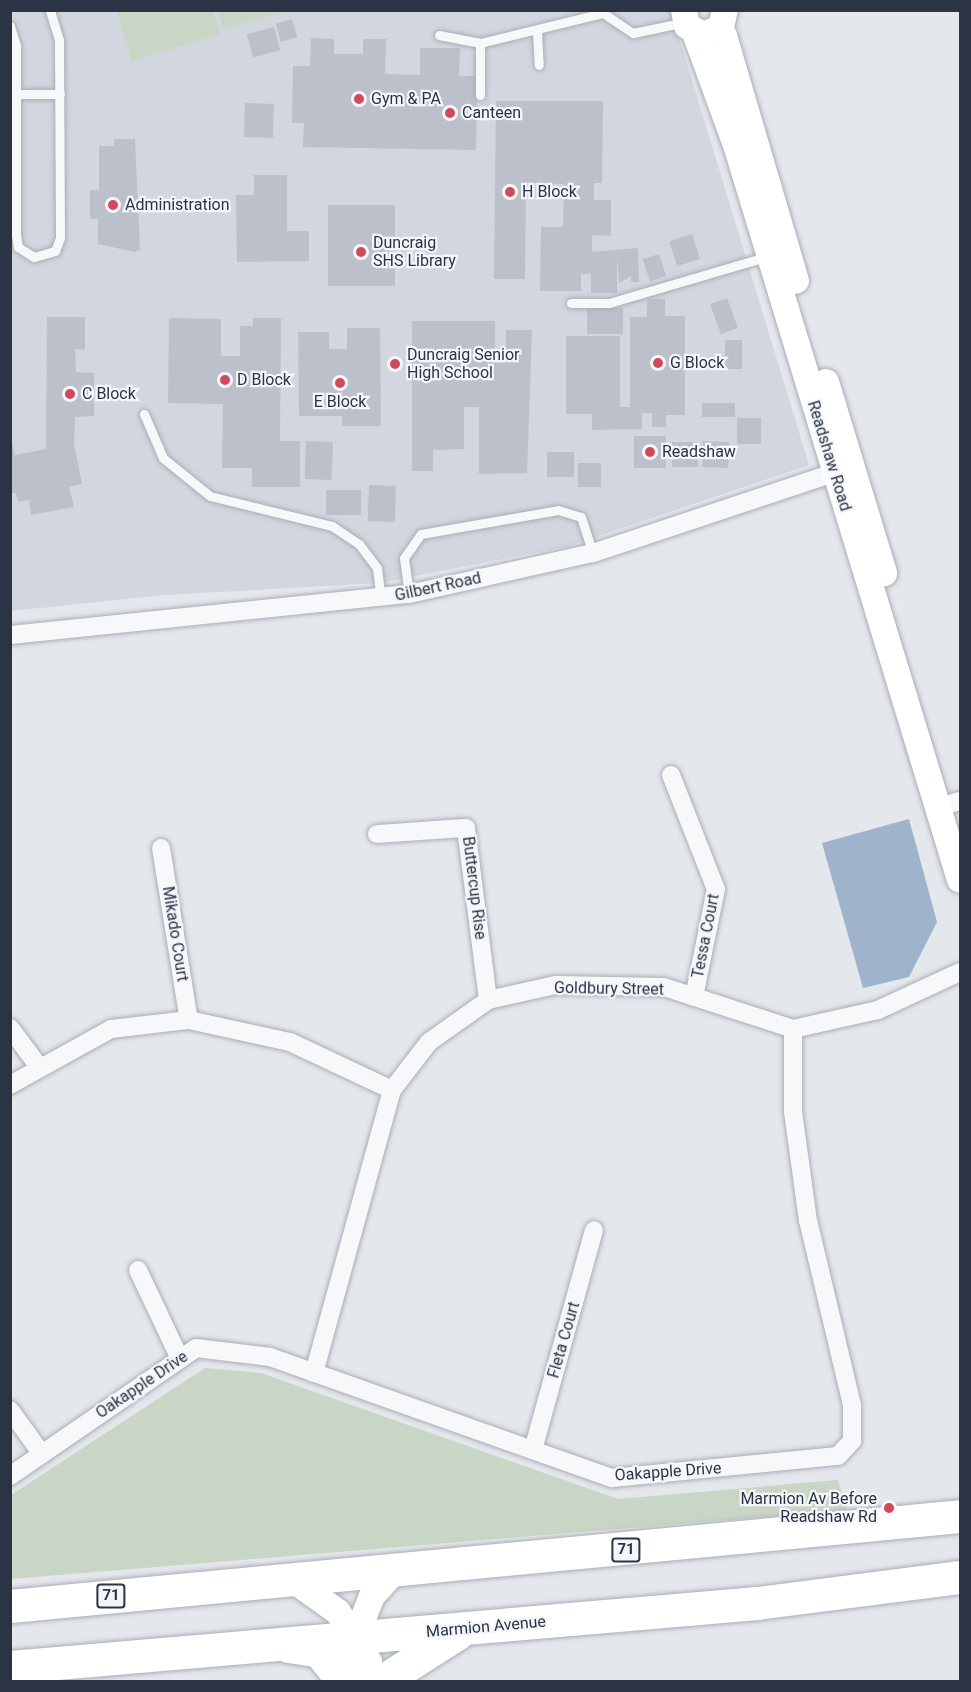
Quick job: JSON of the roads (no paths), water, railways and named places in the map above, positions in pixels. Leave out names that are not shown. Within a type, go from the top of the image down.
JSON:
[{"type":"highway","name":"71","points":[[10,1606],[960,1516]]},
{"type":"highway","name":"Marmion Avenue","points":[[10,1667],[263,1648],[757,1604],[960,1577]]},
{"type":"highway","points":[[381,1682],[468,1628]]},
{"type":"street","name":"Readshaw Road","points":[[710,19],[724,36],[778,253],[842,470],[954,808],[960,880]]},
{"type":"street","name":"Gilbert Road","points":[[10,635],[381,599],[409,594],[593,553],[842,470]]},
{"type":"street","name":"Tessa Court","points":[[671,775],[716,889],[694,997]]},
{"type":"street","name":"Buttercup Rise","points":[[377,834],[466,828],[488,1000]]},
{"type":"street","name":"Mikado Court","points":[[161,848],[189,1020]]},
{"type":"street","points":[[793,1029],[878,1010],[960,972]]},
{"type":"street","name":"Goldbury Street","points":[[314,1373],[392,1090],[429,1042],[488,1000],[555,985],[664,987],[793,1029]]},
{"type":"street","points":[[10,1085],[111,1029],[189,1020],[290,1042],[392,1090]]},
{"type":"street","points":[[10,1028],[40,1068]]},
{"type":"street","name":"Oakapple Drive","points":[[10,1476],[196,1348],[270,1357],[612,1478],[808,1462],[838,1456],[852,1441],[852,1405],[808,1221],[793,1112],[793,1029]]},
{"type":"street","name":"Fleta Court","points":[[533,1450],[594,1230]]},
{"type":"street","points":[[138,1270],[180,1359]]},
{"type":"street","points":[[10,1410],[42,1454]]},
{"type":"street","points":[[346,1682],[354,1639],[372,1596],[396,1569]]},
{"type":"street","points":[[290,1578],[338,1612],[369,1662],[371,1682]]},
{"type":"street","points":[[263,1648],[317,1654],[340,1682]]},
{"type":"lane","points":[[10,26],[14,94],[16,235],[18,247],[34,257],[54,251],[60,238],[59,40],[50,10]]},
{"type":"lane","points":[[439,35],[480,43],[537,31],[603,13],[633,33],[710,19]]},
{"type":"lane","points":[[537,31],[539,65]]},
{"type":"lane","points":[[480,43],[480,96]]},
{"type":"lane","points":[[14,94],[60,94]]},
{"type":"lane","points":[[571,303],[609,303],[778,253]]},
{"type":"lane","points":[[144,414],[163,458],[210,496],[332,526],[359,544],[377,568],[381,599]]},
{"type":"lane","points":[[409,594],[404,558],[421,534],[441,529],[558,510],[581,517],[593,553]]},
{"type":"water","points":[[909,819],[937,922],[909,977],[863,988],[822,843]]},
{"type":"place","name":"Gym & PA","points":[[359,99]]},
{"type":"place","name":"Canteen","points":[[450,113]]},
{"type":"place","name":"H Block","points":[[510,192]]},
{"type":"place","name":"Administration","points":[[113,205]]},
{"type":"place","name":"Duncraig SHS Library","points":[[361,252]]},
{"type":"place","name":"G Block","points":[[658,363]]},
{"type":"place","name":"Duncraig Senior High School","points":[[395,364]]},
{"type":"place","name":"D Block","points":[[225,380]]},
{"type":"place","name":"E Block","points":[[340,383]]},
{"type":"place","name":"C Block","points":[[70,394]]},
{"type":"place","name":"Readshaw","points":[[650,452]]},
{"type":"place","name":"Marmion Av Before Readshaw Rd","points":[[889,1508]]}]
